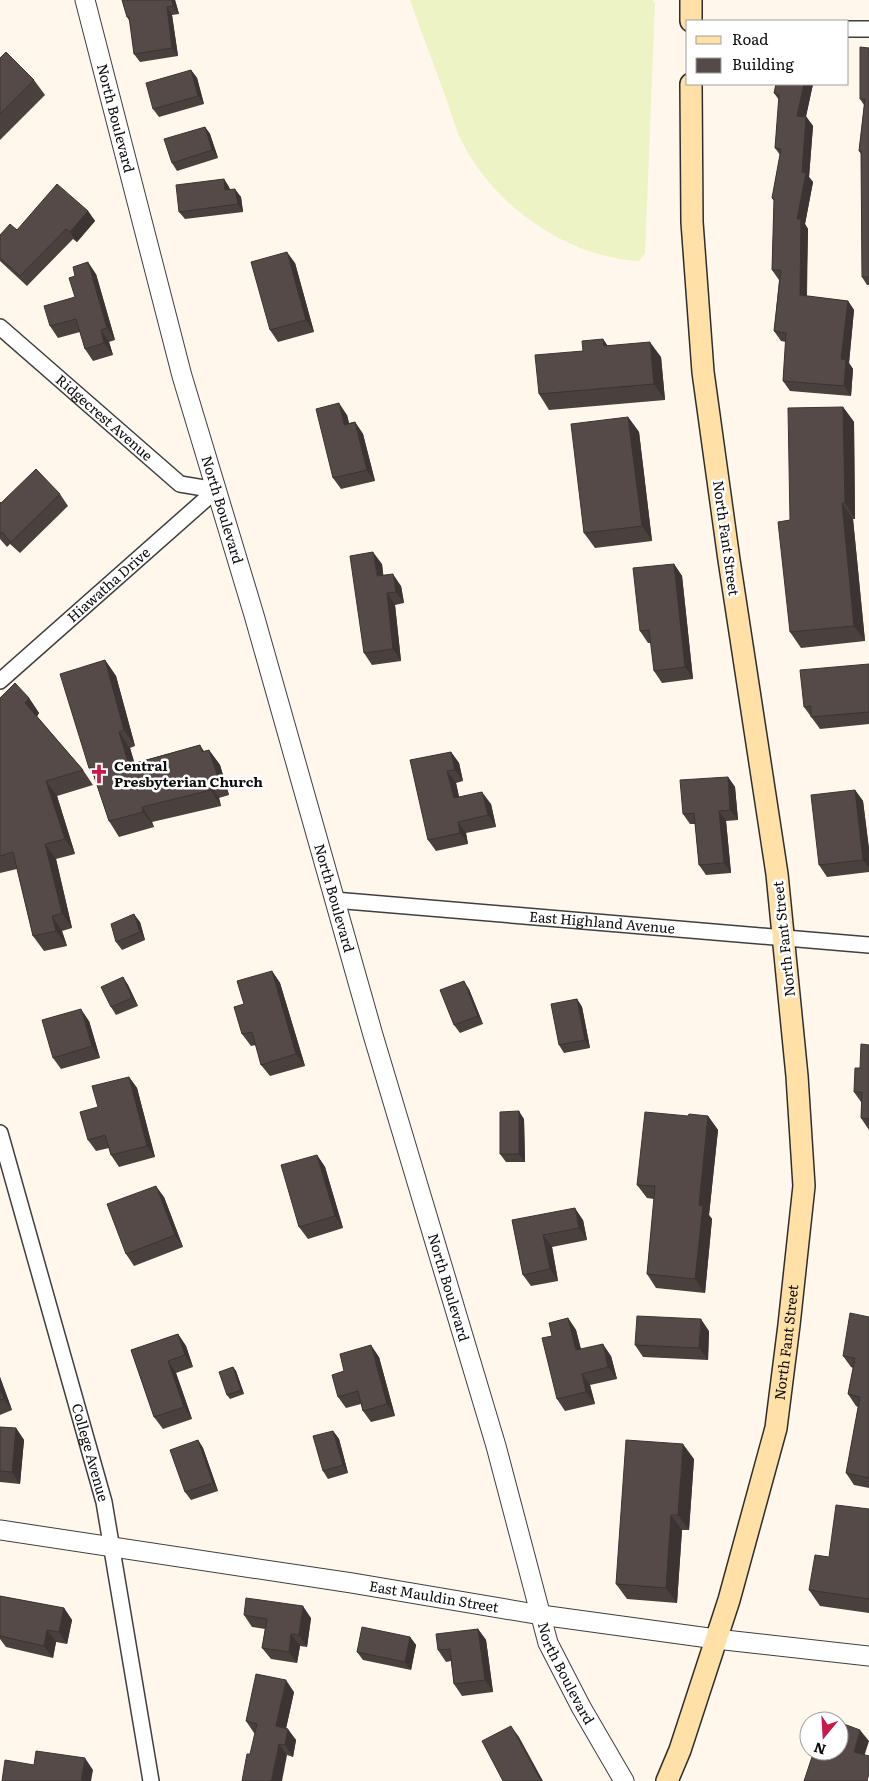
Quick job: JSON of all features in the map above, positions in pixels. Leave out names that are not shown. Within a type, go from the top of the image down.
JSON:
[{"type":"main road","points":[[690,20],[691,0]]},
{"type":"main road","name":"North Fant Street","points":[[667,1781],[680,1750],[716,1639],[759,1495],[776,1428],[790,1325],[804,1186],[797,1076],[777,874],[729,560],[703,372],[692,222],[691,85]]},
{"type":"street","name":"North Boulevard","points":[[85,0],[182,376],[257,624],[334,900],[496,1446],[548,1643],[581,1707],[624,1781]]},
{"type":"street","points":[[849,29],[869,29]]},
{"type":"street","name":"Ridgecrest Avenue","points":[[0,327],[180,484],[216,490]]},
{"type":"street","name":"Hiawatha Drive","points":[[0,681],[216,490]]},
{"type":"street","name":"East Highland Avenue","points":[[334,900],[869,945]]},
{"type":"street","name":"College Avenue","points":[[0,1133],[104,1502],[151,1781]]},
{"type":"street","name":"East Mauldin Street","points":[[0,1530],[352,1583],[541,1615],[716,1639],[869,1656]]},
{"type":"green space","points":[[410,0],[652,0],[655,3],[645,253],[639,261],[585,250],[559,238],[512,206],[492,186],[475,164],[461,140]]},
{"type":"building","points":[[122,0],[172,0],[173,6],[167,7],[172,48],[134,54],[129,17],[127,17]]},
{"type":"building","points":[[860,47],[869,48],[869,277],[862,277],[861,151],[859,151],[865,99],[860,99]]},
{"type":"building","points":[[6,52],[34,80],[0,114],[0,58]]},
{"type":"building","points":[[191,70],[198,96],[153,109],[146,83]]},
{"type":"building","points":[[776,85],[804,85],[797,116],[806,117],[802,172],[806,173],[797,219],[801,219],[800,295],[848,301],[841,359],[846,360],[844,386],[783,381],[786,333],[774,331],[781,270],[772,270],[774,199],[772,198],[781,149],[775,148],[779,95],[774,93]]},
{"type":"building","points":[[205,127],[212,150],[172,163],[164,139]]},
{"type":"building","points":[[224,179],[225,190],[235,189],[238,204],[179,212],[176,185]]},
{"type":"building","points":[[57,184],[88,211],[70,232],[66,229],[20,276],[0,258],[0,235],[10,224],[17,230]]},
{"type":"building","points":[[287,252],[306,320],[270,330],[251,262]]},
{"type":"building","points":[[88,262],[107,328],[101,330],[104,343],[85,349],[76,319],[50,326],[44,306],[75,297],[69,278],[75,276],[73,267]]},
{"type":"building","points":[[603,339],[604,346],[650,342],[654,384],[539,394],[535,355],[583,351],[582,341]]},
{"type":"building","points":[[339,403],[344,425],[355,422],[367,470],[333,478],[316,409]]},
{"type":"building","points":[[843,407],[845,503],[842,503],[854,626],[790,632],[778,522],[790,520],[788,408]]},
{"type":"building","points":[[628,417],[642,526],[584,533],[571,424]]},
{"type":"building","points":[[36,469],[60,494],[11,542],[2,532],[0,534],[0,502]]},
{"type":"building","points":[[373,552],[377,576],[393,574],[396,592],[387,593],[393,649],[364,653],[350,556]]},
{"type":"building","points":[[674,564],[685,667],[654,671],[649,630],[640,631],[633,568]]},
{"type":"building","points":[[105,660],[124,730],[119,732],[129,765],[200,745],[202,752],[209,750],[219,780],[208,783],[211,790],[142,807],[143,812],[109,821],[91,767],[89,768],[60,674]]},
{"type":"building","points":[[869,664],[869,712],[811,717],[811,706],[804,707],[800,670]]},
{"type":"building","points":[[15,683],[29,698],[25,703],[83,770],[46,781],[65,839],[45,844],[62,913],[52,916],[56,931],[33,936],[13,852],[0,856],[0,698]]},
{"type":"building","points":[[451,752],[455,770],[447,771],[454,798],[482,792],[488,815],[458,822],[460,833],[428,840],[410,760]]},
{"type":"building","points":[[728,777],[730,810],[719,811],[724,863],[699,865],[694,813],[683,814],[680,780]]},
{"type":"building","points":[[855,790],[863,860],[819,865],[811,795]]},
{"type":"building","points":[[134,914],[140,932],[116,942],[111,924]]},
{"type":"building","points":[[272,971],[296,1054],[261,1065],[252,1032],[242,1034],[234,1007],[244,1004],[237,981]]},
{"type":"building","points":[[123,977],[132,998],[111,1007],[101,987]]},
{"type":"building","points":[[464,981],[478,1016],[454,1025],[440,990]]},
{"type":"building","points":[[577,999],[585,1040],[559,1045],[551,1004]]},
{"type":"building","points":[[81,1009],[92,1046],[53,1058],[42,1020]]},
{"type":"building","points":[[861,1044],[869,1045],[869,1119],[861,1118],[862,1092],[854,1092],[855,1068],[860,1068]]},
{"type":"building","points":[[129,1077],[147,1146],[111,1155],[105,1135],[88,1140],[80,1112],[98,1107],[92,1086]]},
{"type":"building","points":[[519,1111],[519,1154],[500,1154],[500,1112]]},
{"type":"building","points":[[645,1112],[708,1116],[699,1205],[703,1206],[695,1279],[647,1274],[655,1186],[637,1185]]},
{"type":"building","points":[[317,1155],[335,1216],[299,1227],[281,1165]]},
{"type":"building","points":[[156,1186],[175,1235],[126,1254],[107,1204]]},
{"type":"building","points":[[575,1208],[579,1228],[543,1235],[550,1269],[523,1275],[512,1220]]},
{"type":"building","points":[[850,1313],[869,1317],[869,1478],[846,1473],[860,1397],[848,1394],[855,1358],[843,1356]]},
{"type":"building","points":[[637,1316],[701,1319],[699,1348],[635,1345]]},
{"type":"building","points":[[568,1318],[576,1350],[603,1344],[608,1367],[582,1374],[586,1392],[557,1399],[542,1338],[552,1336],[549,1323]]},
{"type":"building","points":[[178,1334],[185,1355],[168,1361],[184,1407],[154,1417],[131,1350]]},
{"type":"building","points":[[371,1345],[387,1404],[363,1411],[358,1391],[338,1397],[332,1375],[344,1371],[340,1354]]},
{"type":"building","points":[[233,1367],[241,1390],[227,1395],[219,1372]]},
{"type":"building","points":[[0,1389],[4,1399],[0,1400]]},
{"type":"building","points":[[0,1427],[16,1428],[12,1472],[0,1471]]},
{"type":"building","points":[[333,1431],[343,1465],[323,1471],[313,1436]]},
{"type":"building","points":[[198,1440],[213,1483],[185,1492],[170,1450]]},
{"type":"building","points":[[626,1440],[683,1444],[678,1515],[671,1515],[666,1588],[616,1584]]},
{"type":"building","points":[[836,1505],[869,1509],[869,1599],[809,1590],[815,1555],[829,1557]]},
{"type":"building","points":[[0,1596],[64,1608],[59,1632],[47,1630],[44,1646],[0,1636]]},
{"type":"building","points":[[246,1598],[303,1606],[299,1635],[291,1634],[289,1652],[262,1648],[267,1619],[244,1615]]},
{"type":"building","points":[[362,1627],[410,1637],[405,1662],[357,1652]]},
{"type":"building","points":[[478,1629],[485,1680],[454,1684],[450,1649],[438,1650],[436,1634]]},
{"type":"building","points":[[256,1674],[286,1680],[276,1726],[288,1729],[285,1745],[279,1744],[271,1781],[242,1781],[247,1754],[250,1754],[257,1724],[246,1721]]},
{"type":"building","points":[[511,1726],[541,1781],[503,1781],[482,1741]]},
{"type":"building","points":[[849,1726],[860,1730],[854,1752],[869,1756],[867,1781],[804,1781],[811,1761],[849,1761]]},
{"type":"building","points":[[36,1751],[85,1758],[81,1781],[2,1781],[5,1760],[34,1765]]},
{"type":"place","name":"Central Presbyterian Church","points":[[99,774]]}]
